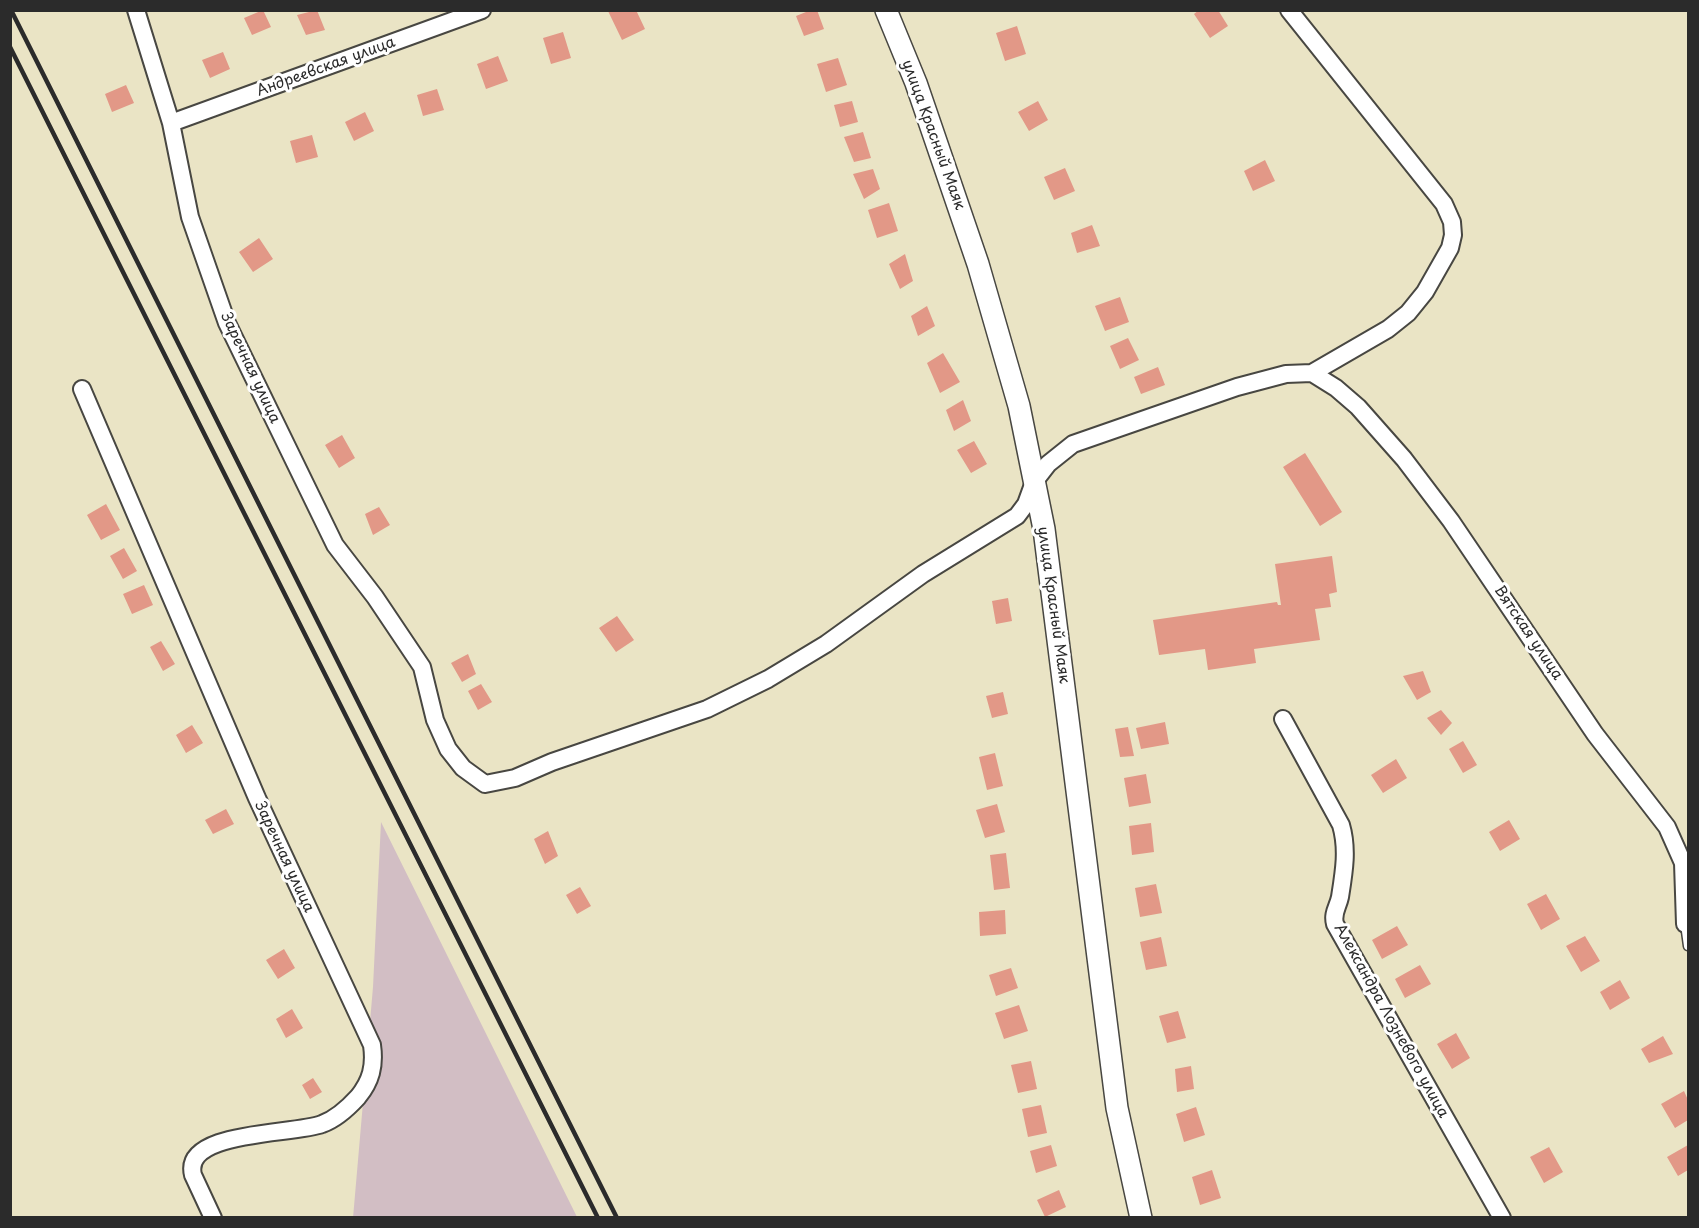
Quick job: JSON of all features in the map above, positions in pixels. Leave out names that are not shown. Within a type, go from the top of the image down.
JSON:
[{"type":"street","name":"Заречная улица","points":[[136,10],[171,123],[190,217],[227,323],[335,545],[422,667],[435,720],[448,749],[463,768],[485,784],[515,778],[707,709],[768,679],[826,644],[924,574],[1017,516],[1026,504],[1034,482]]},
{"type":"street","name":"Андреевская улица","points":[[171,123],[482,10]]},
{"type":"street","name":"улица Красный Маяк","points":[[886,10],[915,82],[978,264],[1019,406],[1045,540],[1117,1108],[1141,1218]]},
{"type":"street","points":[[1034,482],[1048,464],[1074,444],[1238,387],[1286,374],[1312,373],[1388,329],[1408,313],[1442,266],[1454,235],[1444,204],[1288,10]]},
{"type":"street","name":"Вятская улица","points":[[1312,373],[1336,388],[1358,407],[1404,459],[1457,530],[1595,734],[1667,827],[1683,863],[1685,924]]},
{"type":"street","name":"Заречная улица","points":[[82,389],[257,798],[372,1045],[372,1075],[366,1086],[350,1106],[331,1120],[311,1128],[214,1143],[195,1156],[191,1167],[193,1175],[213,1218]]},
{"type":"street","name":"Александра Лозневого улица","points":[[1283,719],[1341,825],[1346,852],[1340,900],[1334,912],[1335,924],[1502,1218]]},
{"type":"lane","points":[[1685,924],[1689,946]]},
{"type":"shaded area","points":[[381,822],[577,1217],[353,1218],[373,987]]},
{"type":"building","points":[[263,10],[271,27],[252,35],[244,18]]},
{"type":"building","points":[[317,10],[325,30],[306,35],[297,15]]},
{"type":"building","points":[[636,10],[645,29],[622,40],[608,11]]},
{"type":"building","points":[[817,10],[824,29],[804,36],[796,16]]},
{"type":"building","points":[[1199,10],[1218,10],[1228,26],[1210,38],[1194,14]]},
{"type":"building","points":[[1017,26],[1026,54],[1005,61],[996,33]]},
{"type":"building","points":[[563,32],[571,58],[551,64],[543,38]]},
{"type":"building","points":[[223,52],[230,69],[210,78],[202,60]]},
{"type":"building","points":[[498,56],[508,81],[486,89],[477,64]]},
{"type":"building","points":[[838,58],[847,85],[826,92],[817,64]]},
{"type":"building","points":[[126,85],[134,103],[112,112],[105,94]]},
{"type":"building","points":[[437,89],[444,110],[423,116],[417,95]]},
{"type":"building","points":[[852,101],[858,122],[840,127],[834,105]]},
{"type":"building","points":[[1038,101],[1048,120],[1029,131],[1018,112]]},
{"type":"building","points":[[365,112],[374,131],[354,141],[345,122]]},
{"type":"building","points":[[863,132],[871,158],[854,162],[844,137]]},
{"type":"building","points":[[312,135],[318,157],[296,163],[290,141]]},
{"type":"building","points":[[1265,160],[1275,181],[1253,191],[1244,171]]},
{"type":"building","points":[[1065,168],[1075,191],[1054,200],[1044,177]]},
{"type":"building","points":[[873,169],[880,189],[864,199],[853,174]]},
{"type":"building","points":[[889,203],[898,231],[877,238],[868,210]]},
{"type":"building","points":[[1092,225],[1100,246],[1077,253],[1071,233]]},
{"type":"building","points":[[259,238],[273,259],[253,272],[239,252]]},
{"type":"building","points":[[905,254],[913,281],[900,289],[889,264]]},
{"type":"building","points":[[1120,297],[1129,322],[1105,331],[1095,306]]},
{"type":"building","points":[[927,306],[935,326],[918,336],[911,316]]},
{"type":"building","points":[[1128,338],[1139,360],[1120,369],[1110,346]]},
{"type":"building","points":[[943,353],[960,382],[940,393],[927,363]]},
{"type":"building","points":[[1158,367],[1165,385],[1141,394],[1134,377]]},
{"type":"building","points":[[963,400],[971,421],[954,431],[946,410]]},
{"type":"building","points":[[342,435],[355,458],[339,468],[325,445]]},
{"type":"building","points":[[974,441],[987,464],[971,473],[957,450]]},
{"type":"building","points":[[1305,453],[1342,512],[1320,526],[1283,467]]},
{"type":"building","points":[[106,504],[120,530],[101,540],[87,515]]},
{"type":"building","points":[[379,507],[390,525],[373,535],[365,514]]},
{"type":"building","points":[[124,548],[137,571],[123,579],[110,556]]},
{"type":"building","points":[[1332,556],[1337,592],[1329,594],[1331,607],[1315,609],[1320,640],[1254,649],[1256,663],[1208,670],[1205,649],[1159,655],[1153,620],[1277,602],[1281,605],[1275,564]]},
{"type":"building","points":[[144,585],[153,605],[132,614],[123,594]]},
{"type":"building","points":[[1008,598],[1012,621],[996,624],[992,601]]},
{"type":"building","points":[[617,616],[634,640],[616,652],[599,628]]},
{"type":"building","points":[[161,641],[175,664],[163,671],[150,647]]},
{"type":"building","points":[[468,654],[476,674],[462,682],[451,663]]},
{"type":"building","points":[[1423,671],[1431,692],[1417,700],[1403,676]]},
{"type":"building","points":[[481,684],[492,702],[478,710],[468,691]]},
{"type":"building","points":[[1003,692],[1008,714],[992,718],[986,696]]},
{"type":"building","points":[[1441,710],[1452,723],[1441,735],[1427,718]]},
{"type":"building","points":[[1165,722],[1169,744],[1141,749],[1136,728]]},
{"type":"building","points":[[192,725],[203,743],[186,753],[176,735]]},
{"type":"building","points":[[1128,727],[1134,756],[1120,757],[1115,729]]},
{"type":"building","points":[[1463,741],[1477,765],[1463,773],[1449,749]]},
{"type":"building","points":[[995,753],[1003,786],[987,790],[979,757]]},
{"type":"building","points":[[1396,759],[1407,778],[1383,793],[1371,775]]},
{"type":"building","points":[[1146,774],[1151,803],[1129,807],[1124,778]]},
{"type":"building","points":[[997,804],[1005,832],[985,838],[976,810]]},
{"type":"building","points":[[226,809],[234,824],[213,834],[205,820]]},
{"type":"building","points":[[1509,820],[1520,839],[1500,851],[1489,832]]},
{"type":"building","points":[[1151,823],[1154,852],[1132,855],[1129,826]]},
{"type":"building","points":[[548,831],[558,856],[545,864],[534,839]]},
{"type":"building","points":[[1006,853],[1010,888],[994,890],[990,855]]},
{"type":"building","points":[[1156,884],[1162,913],[1140,917],[1135,888]]},
{"type":"building","points":[[580,887],[591,906],[577,914],[566,895]]},
{"type":"building","points":[[1546,894],[1560,919],[1541,930],[1527,904]]},
{"type":"building","points":[[1005,910],[1006,934],[980,936],[979,912]]},
{"type":"building","points":[[1397,926],[1408,945],[1382,959],[1372,940]]},
{"type":"building","points":[[1585,936],[1600,961],[1581,972],[1566,946]]},
{"type":"building","points":[[1161,937],[1167,966],[1146,970],[1140,942]]},
{"type":"building","points":[[284,949],[295,968],[278,979],[266,960]]},
{"type":"building","points":[[1420,965],[1431,984],[1405,998],[1395,979]]},
{"type":"building","points":[[1011,968],[1018,988],[996,996],[989,975]]},
{"type":"building","points":[[1620,980],[1630,998],[1610,1010],[1600,992]]},
{"type":"building","points":[[1019,1005],[1028,1031],[1004,1039],[995,1013]]},
{"type":"building","points":[[292,1009],[303,1028],[286,1038],[276,1019]]},
{"type":"building","points":[[1178,1011],[1186,1038],[1167,1043],[1159,1016]]},
{"type":"building","points":[[1456,1033],[1470,1058],[1452,1069],[1437,1044]]},
{"type":"building","points":[[1663,1036],[1673,1054],[1649,1063],[1641,1049]]},
{"type":"building","points":[[1031,1061],[1037,1089],[1018,1093],[1011,1065]]},
{"type":"building","points":[[1191,1066],[1194,1089],[1177,1092],[1175,1069]]},
{"type":"building","points":[[313,1078],[322,1092],[310,1099],[302,1085]]},
{"type":"building","points":[[1684,1091],[1688,1100],[1688,1120],[1675,1128],[1661,1104]]},
{"type":"building","points":[[1041,1105],[1047,1133],[1028,1137],[1022,1109]]},
{"type":"building","points":[[1196,1107],[1205,1135],[1184,1142],[1176,1114]]},
{"type":"building","points":[[1051,1145],[1057,1166],[1036,1173],[1030,1151]]},
{"type":"building","points":[[1688,1145],[1688,1170],[1678,1176],[1667,1157]]},
{"type":"building","points":[[1549,1147],[1563,1172],[1544,1183],[1530,1157]]},
{"type":"building","points":[[1212,1170],[1221,1198],[1200,1205],[1192,1177]]},
{"type":"building","points":[[1059,1190],[1066,1207],[1045,1217],[1037,1200]]},
{"type":"railway","points":[[11,10],[617,1218]]},
{"type":"railway","points":[[10,47],[598,1218]]}]
